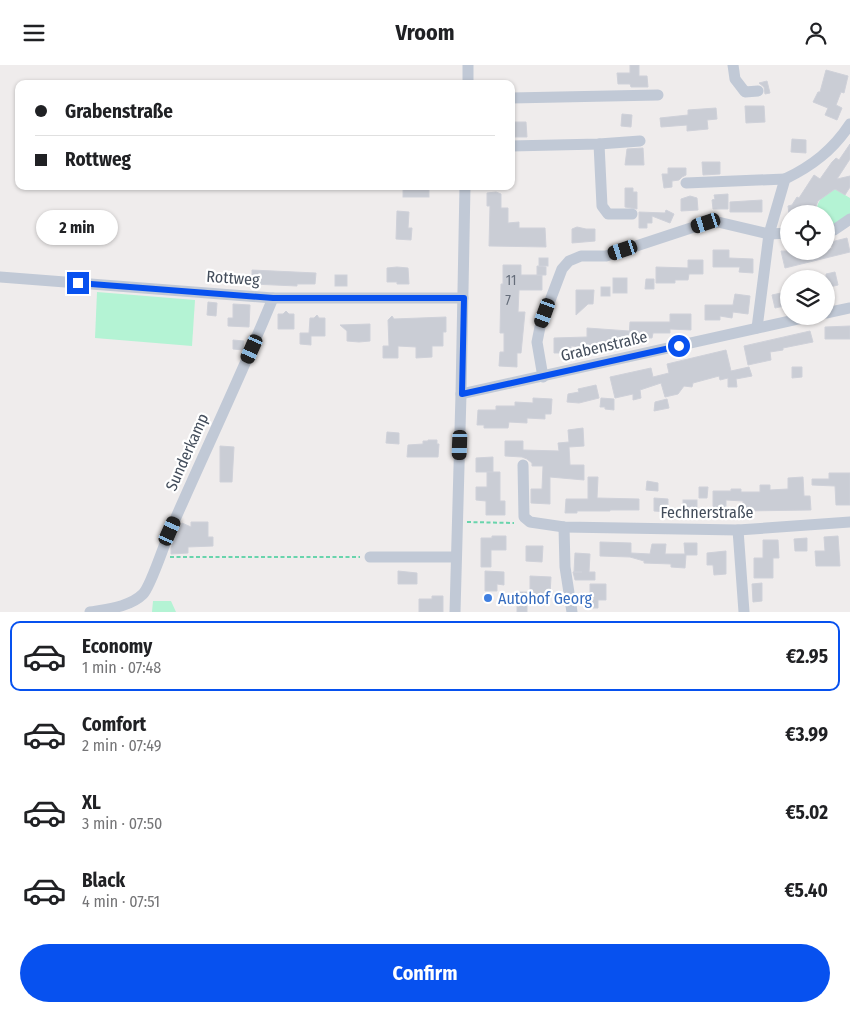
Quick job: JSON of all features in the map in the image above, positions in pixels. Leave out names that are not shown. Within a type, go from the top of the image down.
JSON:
[{"type":"street","points":[[468,65],[468,80]]},
{"type":"street","points":[[733,65],[735,79],[745,91],[758,91]]},
{"type":"street","points":[[515,98],[658,95]]},
{"type":"street","points":[[686,183],[785,179],[802,171],[824,155],[840,140],[850,124]]},
{"type":"street","points":[[515,146],[640,141]]},
{"type":"street","points":[[599,144],[602,206],[608,214],[632,214]]},
{"type":"street","points":[[757,328],[770,234],[785,179]]},
{"type":"street","points":[[455,612],[462,394],[465,190]]},
{"type":"street","points":[[835,229],[850,219]]},
{"type":"street","points":[[543,377],[537,342],[540,327],[562,269],[569,261],[581,257],[606,255],[706,223],[718,222],[770,234],[780,233]]},
{"type":"street","name":"Rottweg","points":[[0,277],[273,298],[464,298]]},
{"type":"street","name":"Sunderkamp","points":[[90,612],[120,606],[135,600],[144,593],[273,298]]},
{"type":"street","points":[[835,311],[850,308]]},
{"type":"street","name":"Grabenstraße","points":[[462,394],[780,323]]},
{"type":"street","points":[[523,465],[524,517]]},
{"type":"street","name":"Fechnerstraße","points":[[524,517],[530,522],[564,527],[738,529],[850,522]]},
{"type":"street","points":[[564,527],[565,567],[572,612]]},
{"type":"street","points":[[738,529],[744,612]]},
{"type":"street","points":[[370,557],[456,557]]},
{"type":"path","points":[[457,522],[516,523],[524,517]]},
{"type":"path","points":[[160,557],[370,557]]},
{"type":"green space","points":[[835,189],[850,198],[850,214],[835,224],[835,205],[818,205],[824,196]]},
{"type":"green space","points":[[97,292],[195,300],[192,346],[95,338]]},
{"type":"green space","points":[[153,601],[171,601],[176,612],[152,612]]},
{"type":"building","points":[[630,65],[639,65],[639,76],[647,76],[648,87],[631,87],[630,84],[618,84],[617,73],[630,73]]},
{"type":"building","points":[[826,70],[848,76],[844,93],[841,92],[836,105],[842,108],[837,120],[825,115],[828,108],[813,102],[818,92],[820,92]]},
{"type":"building","points":[[767,81],[770,93],[765,94],[764,87],[759,83]]},
{"type":"building","points":[[745,106],[764,106],[765,122],[746,123]]},
{"type":"building","points":[[716,108],[717,119],[707,120],[708,129],[687,131],[687,125],[661,127],[660,118],[688,115],[688,110]]},
{"type":"building","points":[[622,114],[632,115],[631,127],[621,126]]},
{"type":"building","points":[[515,122],[526,122],[527,137],[515,137]]},
{"type":"building","points":[[792,139],[806,140],[806,153],[791,152]]},
{"type":"building","points":[[850,144],[850,159],[837,179],[850,176],[850,187],[845,195],[835,189],[818,201],[816,205],[792,205],[797,197],[799,198],[814,175],[820,179],[836,158],[839,160]]},
{"type":"building","points":[[643,148],[644,165],[625,165],[627,149]]},
{"type":"building","points":[[702,162],[720,162],[720,174],[703,175]]},
{"type":"building","points":[[668,168],[686,168],[686,175],[679,180],[672,181],[672,187],[664,188],[662,174],[668,174]]},
{"type":"building","points":[[625,188],[633,188],[633,192],[637,192],[637,209],[625,207]]},
{"type":"building","points":[[403,190],[429,190],[429,197],[403,197]]},
{"type":"building","points":[[496,192],[501,194],[501,208],[508,208],[508,223],[519,222],[519,228],[545,228],[546,247],[489,246],[490,206],[487,206],[487,193]]},
{"type":"building","points":[[728,194],[728,209],[713,209],[712,200],[715,199],[714,195]]},
{"type":"building","points":[[690,196],[697,198],[698,210],[681,211],[681,199]]},
{"type":"building","points":[[762,200],[762,212],[730,212],[730,202]]},
{"type":"building","points":[[666,210],[674,214],[670,223],[652,216],[652,223],[647,223],[647,228],[639,228],[639,212],[665,213]]},
{"type":"building","points":[[397,211],[409,212],[408,228],[412,228],[411,240],[396,239]]},
{"type":"building","points":[[577,227],[595,229],[595,241],[572,243],[572,229]]},
{"type":"building","points":[[847,238],[850,252],[835,256],[835,241]]},
{"type":"building","points":[[713,250],[729,250],[729,258],[753,259],[753,273],[739,272],[740,267],[713,267]]},
{"type":"building","points":[[539,258],[548,258],[548,266],[539,266]]},
{"type":"building","points":[[688,260],[703,260],[703,274],[689,274],[688,280],[675,280],[675,283],[656,283],[656,267],[688,268]]},
{"type":"building","points":[[783,260],[818,260],[785,268]]},
{"type":"building","points":[[503,265],[521,265],[521,275],[542,275],[542,290],[519,290],[518,312],[525,312],[521,353],[517,353],[517,367],[499,366],[500,352],[504,352],[504,333],[500,333]]},
{"type":"building","points":[[537,266],[546,267],[546,275],[537,275]]},
{"type":"building","points":[[387,268],[408,268],[409,284],[387,282]]},
{"type":"building","points":[[252,270],[316,273],[315,284],[297,284],[297,286],[252,284]]},
{"type":"building","points":[[835,272],[838,285],[835,286]]},
{"type":"building","points":[[335,275],[347,275],[347,286],[335,286]]},
{"type":"building","points":[[613,278],[627,278],[627,293],[613,293]]},
{"type":"building","points":[[646,279],[654,279],[654,289],[645,289]]},
{"type":"building","points":[[601,287],[610,287],[610,296],[601,296]]},
{"type":"building","points":[[576,290],[594,290],[593,304],[588,304],[576,315]]},
{"type":"building","points":[[780,293],[780,307],[775,308],[772,295]]},
{"type":"building","points":[[735,294],[750,296],[748,314],[733,312],[732,318],[720,316],[720,320],[705,320],[705,305],[733,305]]},
{"type":"building","points":[[208,302],[217,303],[216,316],[207,315]]},
{"type":"building","points":[[233,304],[250,305],[249,327],[228,326],[228,318],[233,318]]},
{"type":"building","points":[[286,311],[289,314],[294,314],[294,329],[278,329],[278,314],[283,314]]},
{"type":"building","points":[[670,314],[691,314],[691,330],[670,329],[670,333],[653,333],[652,338],[629,338],[630,322],[670,322]]},
{"type":"building","points":[[317,315],[319,318],[325,318],[325,336],[311,336],[311,345],[300,344],[300,333],[309,333],[310,318],[314,318]]},
{"type":"building","points":[[392,316],[394,319],[446,317],[446,332],[443,332],[443,346],[432,346],[432,357],[416,358],[416,347],[398,346],[398,358],[383,358],[383,346],[389,346],[388,320]]},
{"type":"building","points":[[370,324],[370,341],[359,342],[347,341],[347,331],[340,325]]},
{"type":"building","points":[[850,326],[850,339],[825,339],[825,327]]},
{"type":"building","points":[[587,328],[629,331],[629,340],[620,340],[619,346],[571,346],[571,353],[554,353],[554,338],[587,337]]},
{"type":"building","points":[[810,331],[813,342],[770,352],[771,360],[748,365],[744,346]]},
{"type":"building","points":[[233,340],[244,341],[243,350],[233,349]]},
{"type":"building","points":[[726,350],[731,371],[749,367],[752,376],[736,379],[737,387],[728,387],[728,378],[720,380],[719,376],[693,383],[692,387],[684,386],[678,394],[665,397],[661,383],[640,390],[641,398],[633,400],[633,394],[615,398],[610,377],[651,368],[653,377],[669,373],[667,364]]},
{"type":"building","points":[[792,367],[802,367],[802,377],[792,378]]},
{"type":"building","points":[[596,385],[599,398],[579,403],[567,402],[568,394],[579,392],[578,389]]},
{"type":"building","points":[[533,398],[552,399],[551,414],[545,414],[545,419],[527,418],[527,423],[509,422],[508,428],[484,428],[484,425],[477,425],[478,410],[496,410],[496,406],[515,406],[515,402],[533,403]]},
{"type":"building","points":[[601,398],[614,399],[614,410],[600,407]]},
{"type":"building","points":[[667,399],[669,408],[654,411],[655,402]]},
{"type":"building","points":[[583,428],[584,446],[569,447],[570,465],[584,465],[584,480],[550,477],[550,504],[531,503],[531,489],[542,489],[543,466],[532,466],[532,463],[522,457],[505,456],[505,441],[523,441],[523,450],[559,451],[558,443],[569,442],[568,430]]},
{"type":"building","points":[[387,432],[399,433],[399,444],[386,443]]},
{"type":"building","points":[[437,440],[437,444],[439,444],[438,457],[407,457],[408,445],[423,444],[423,441]]},
{"type":"building","points":[[220,446],[234,447],[232,482],[220,482]]},
{"type":"building","points":[[493,457],[493,472],[476,472],[476,458]]},
{"type":"building","points":[[487,472],[500,472],[500,501],[505,501],[505,515],[486,515],[486,501],[476,500],[476,487],[487,487]]},
{"type":"building","points":[[829,473],[850,473],[850,505],[836,505],[835,486],[812,485],[812,479],[829,479]]},
{"type":"building","points":[[588,477],[598,477],[597,498],[639,499],[639,510],[577,511],[577,513],[565,513],[566,499],[588,499]]},
{"type":"building","points":[[803,477],[804,496],[810,496],[811,510],[743,511],[743,501],[726,500],[726,511],[713,511],[713,491],[741,489],[741,492],[760,492],[760,485],[770,485],[770,490],[788,489],[788,478]]},
{"type":"building","points":[[647,481],[658,483],[658,491],[646,490]]},
{"type":"building","points":[[699,487],[708,487],[707,498],[699,498]]},
{"type":"building","points":[[654,498],[668,499],[668,512],[654,511]]},
{"type":"building","points":[[683,500],[697,500],[697,512],[683,512]]},
{"type":"building","points":[[191,522],[208,522],[208,537],[213,537],[213,546],[188,547],[188,553],[171,554],[171,548],[182,523],[191,527]]},
{"type":"building","points":[[492,536],[506,536],[506,550],[491,550],[491,567],[481,567],[481,538],[492,538]]},
{"type":"building","points":[[838,536],[840,566],[816,566],[815,551],[825,551],[824,537]]},
{"type":"building","points":[[807,538],[807,551],[795,551],[794,539]]},
{"type":"building","points":[[763,540],[778,540],[779,558],[773,558],[773,578],[754,578],[754,558],[763,558]]},
{"type":"building","points":[[600,542],[631,543],[631,553],[650,554],[652,544],[666,544],[665,554],[685,554],[684,543],[697,543],[697,555],[686,555],[685,568],[671,567],[671,564],[644,563],[644,561],[630,557],[600,556]]},
{"type":"building","points":[[526,546],[543,546],[542,562],[526,561]]},
{"type":"building","points":[[726,551],[726,574],[714,575],[713,565],[707,565],[707,553]]},
{"type":"building","points":[[575,553],[590,554],[589,572],[595,572],[595,580],[575,580]]},
{"type":"building","points":[[398,571],[417,573],[417,584],[398,584]]},
{"type":"building","points":[[485,571],[504,572],[504,585],[497,584],[497,591],[485,591]]},
{"type":"building","points":[[530,576],[551,577],[550,594],[530,594]]},
{"type":"building","points":[[762,583],[762,601],[753,602],[752,584]]},
{"type":"building","points":[[590,584],[606,584],[606,600],[598,600],[598,608],[590,608]]},
{"type":"building","points":[[517,592],[527,592],[527,612],[517,612]]},
{"type":"building","points":[[432,596],[443,596],[443,612],[419,612],[419,599],[432,599]]},
{"type":"place","name":"Autohof Georg","points":[[488,598]]},
{"type":"route","points":[[78,283],[273,298],[464,298],[462,394],[679,346]]}]
